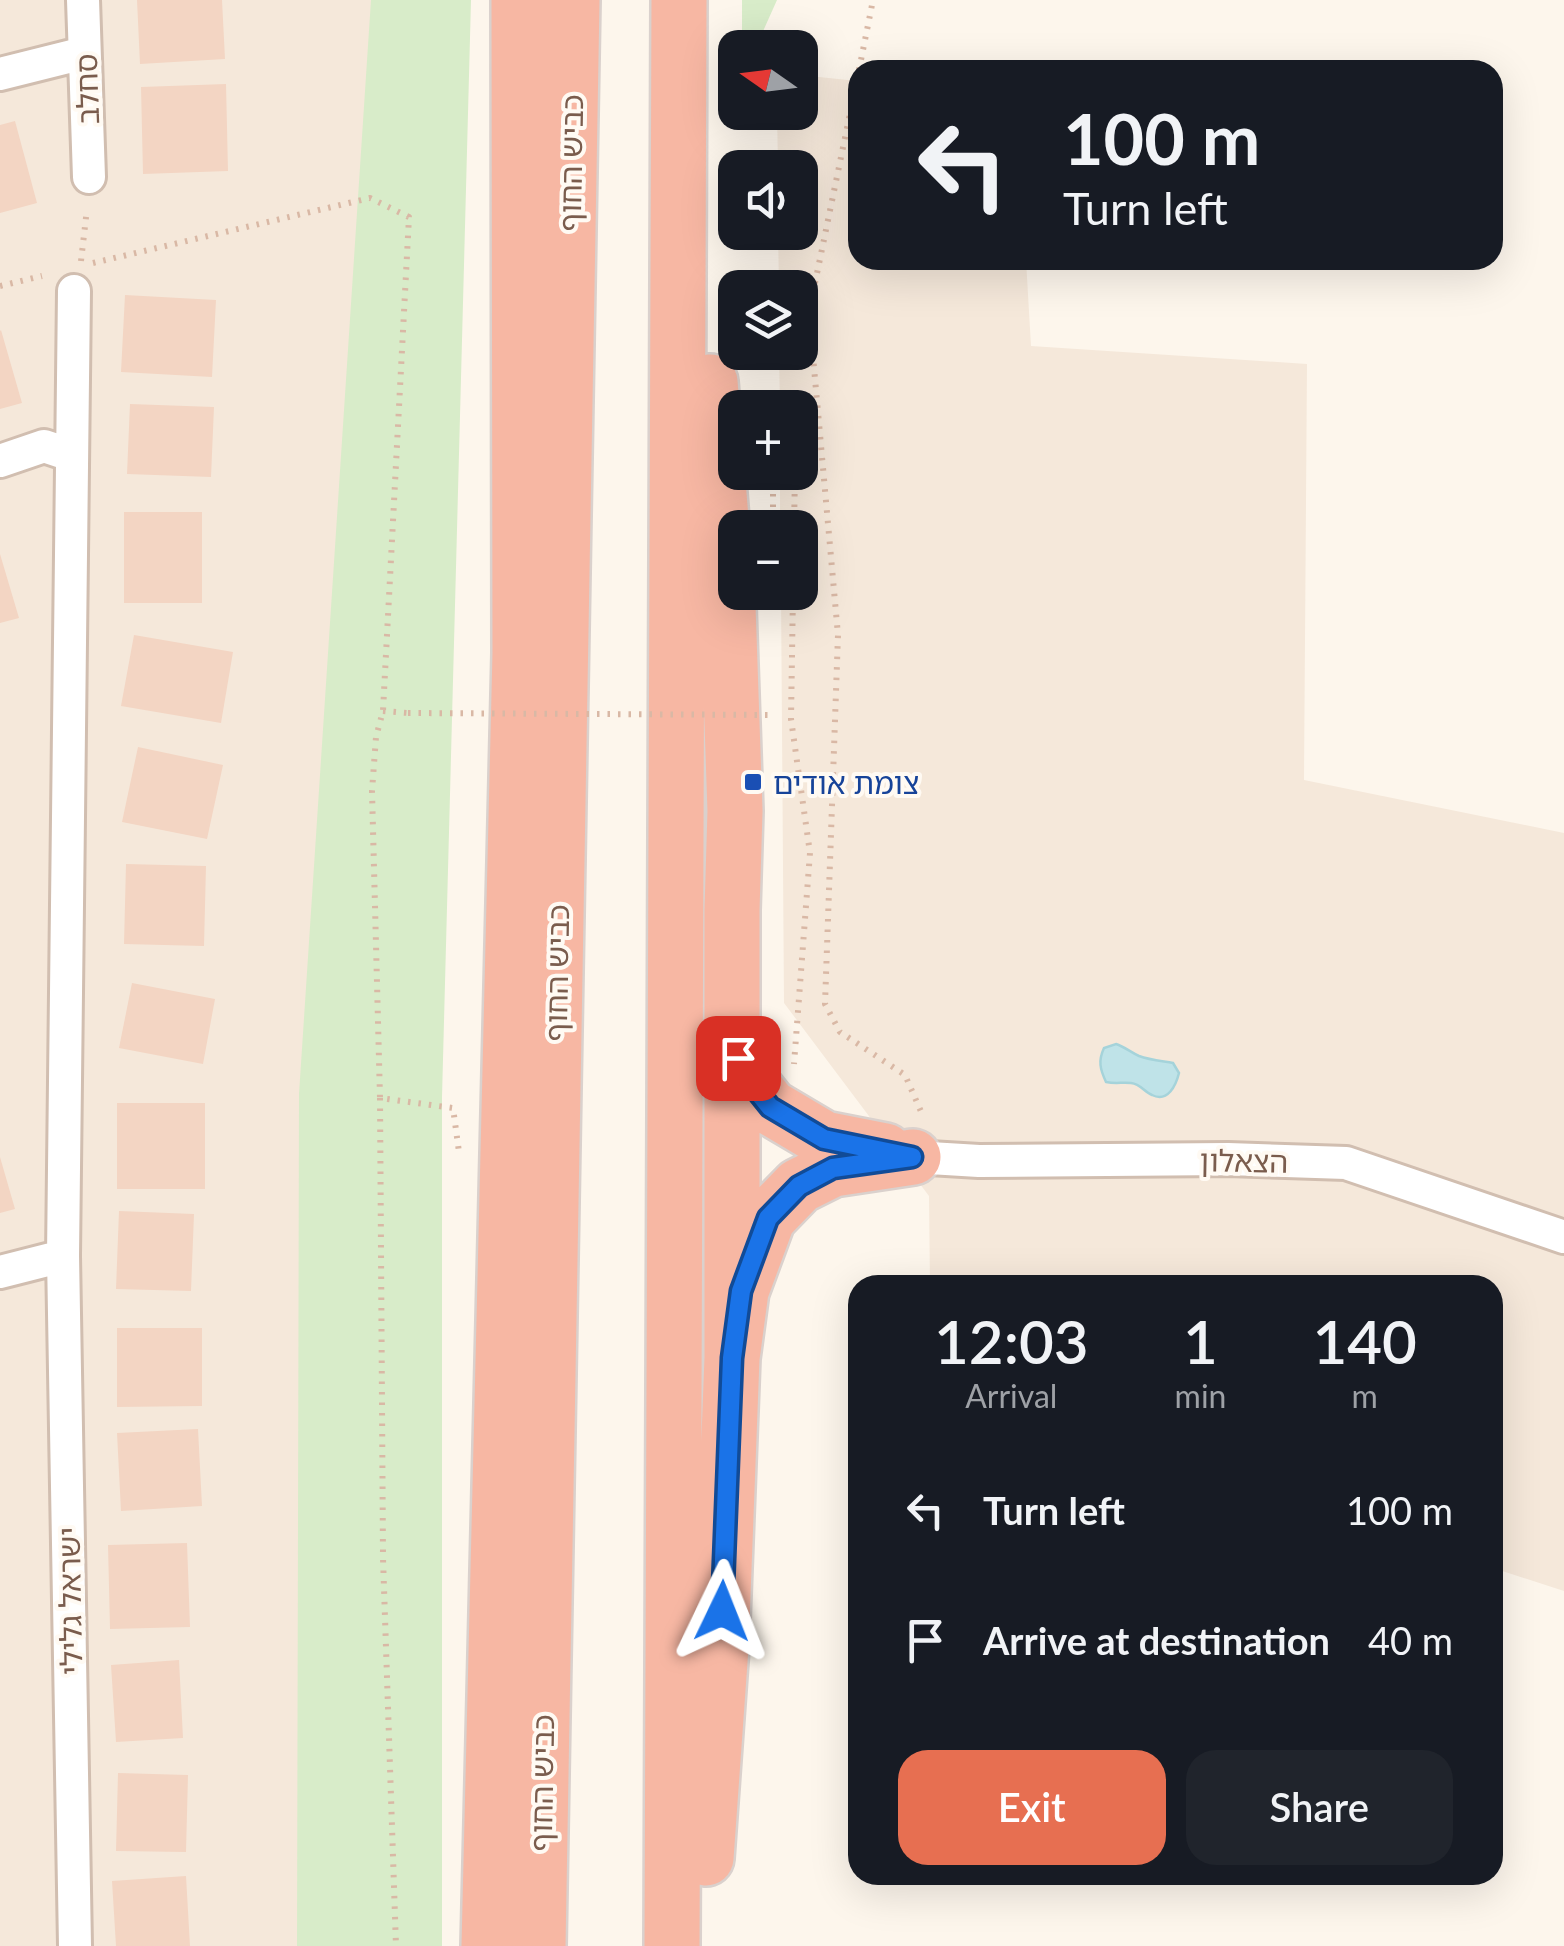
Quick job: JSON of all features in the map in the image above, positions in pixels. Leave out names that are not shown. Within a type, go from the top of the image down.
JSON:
[{"type":"highway","points":[[489,1946],[520,653],[519,0]]},
{"type":"highway","name":"כביש החוף","points":[[538,1946],[572,0]]},
{"type":"highway","points":[[680,13],[728,606],[734,811],[732,1358],[721,1647],[700,1946]]},
{"type":"highway","points":[[672,1946],[680,13]]},
{"type":"highway","points":[[732,1032],[746,1077],[770,1107],[824,1139],[927,1158]]},
{"type":"highway","points":[[732,1358],[741,1291],[768,1218],[799,1186],[833,1168],[927,1158]]},
{"type":"street","name":"סחלב","points":[[84,0],[89,177]]},
{"type":"street","points":[[0,74],[84,53]]},
{"type":"street","name":"ישראל גלילי","points":[[75,1946],[64,1256],[77,279]]},
{"type":"street","points":[[0,460],[44,446],[72,456]]},
{"type":"street","name":"הצאלון","points":[[927,1158],[1346,1163],[1564,1237]]},
{"type":"street","points":[[0,1272],[64,1256]]},
{"type":"path","points":[[861,60],[873,0]]},
{"type":"path","points":[[848,122],[809,312],[838,635],[825,1004],[840,1032],[905,1076],[927,1158]]},
{"type":"path","points":[[77,279],[89,177]]},
{"type":"path","points":[[0,286],[77,279],[370,198],[409,218],[383,711],[376,737],[372,792],[380,1098],[382,1558],[396,1946]]},
{"type":"path","points":[[793,610],[790,719],[810,853],[794,1064]]},
{"type":"path","points":[[383,711],[772,715]]},
{"type":"path","points":[[380,1098],[453,1108]]},
{"type":"shaded area","points":[[0,0],[405,0],[405,1946],[0,1946]]},
{"type":"shaded area","points":[[818,77],[848,80],[848,270],[1027,270],[1031,346],[1307,364],[1304,780],[1564,833],[1564,1591],[1503,1571],[1503,1275],[930,1275],[929,1196],[784,1003],[781,610],[818,610],[818,510],[780,510],[780,490],[818,490],[818,390],[780,390],[779,370],[818,370],[818,270],[779,270],[778,250],[818,250],[818,150],[778,150],[777,130],[818,130]]},
{"type":"green space","points":[[371,0],[471,0],[442,1097],[442,1946],[297,1946],[299,1094]]},
{"type":"green space","points":[[742,0],[777,0],[764,30],[742,30]]},
{"type":"water","points":[[1116,1044],[1139,1056],[1173,1063],[1179,1073],[1170,1092],[1158,1097],[1134,1084],[1106,1082],[1101,1057],[1104,1048]]},
{"type":"building","points":[[137,0],[222,0],[225,59],[140,64]]},
{"type":"building","points":[[226,84],[228,171],[143,174],[141,87]]},
{"type":"building","points":[[15,121],[37,203],[0,213],[0,125]]},
{"type":"building","points":[[125,295],[216,300],[212,377],[121,372]]},
{"type":"building","points":[[0,331],[22,403],[0,409]]},
{"type":"building","points":[[130,404],[214,407],[211,477],[127,474]]},
{"type":"building","points":[[124,512],[202,512],[202,603],[124,603]]},
{"type":"building","points":[[0,554],[19,618],[0,623]]},
{"type":"building","points":[[134,635],[233,652],[221,723],[121,706]]},
{"type":"building","points":[[138,747],[223,765],[207,839],[122,822]]},
{"type":"building","points":[[126,864],[206,866],[204,946],[124,944]]},
{"type":"building","points":[[132,983],[215,999],[203,1064],[119,1048]]},
{"type":"building","points":[[117,1103],[205,1103],[205,1189],[117,1189]]},
{"type":"building","points":[[0,1157],[15,1209],[0,1213]]},
{"type":"building","points":[[119,1211],[194,1214],[191,1291],[116,1289]]},
{"type":"building","points":[[117,1328],[202,1328],[202,1406],[117,1407]]},
{"type":"building","points":[[198,1429],[202,1506],[121,1511],[117,1433]]},
{"type":"building","points":[[187,1543],[190,1627],[110,1629],[108,1545]]},
{"type":"building","points":[[179,1660],[183,1738],[116,1742],[111,1665]]},
{"type":"building","points":[[118,1773],[188,1775],[186,1852],[116,1851]]},
{"type":"building","points":[[186,1876],[190,1946],[116,1946],[112,1881]]},
{"type":"place","name":"צומת אודים","points":[[753,782]]},
{"type":"route","points":[[722,1611],[732,1358],[741,1291],[768,1218],[799,1186],[833,1168],[912,1157],[824,1139],[770,1107],[746,1077],[738,1058]]}]
